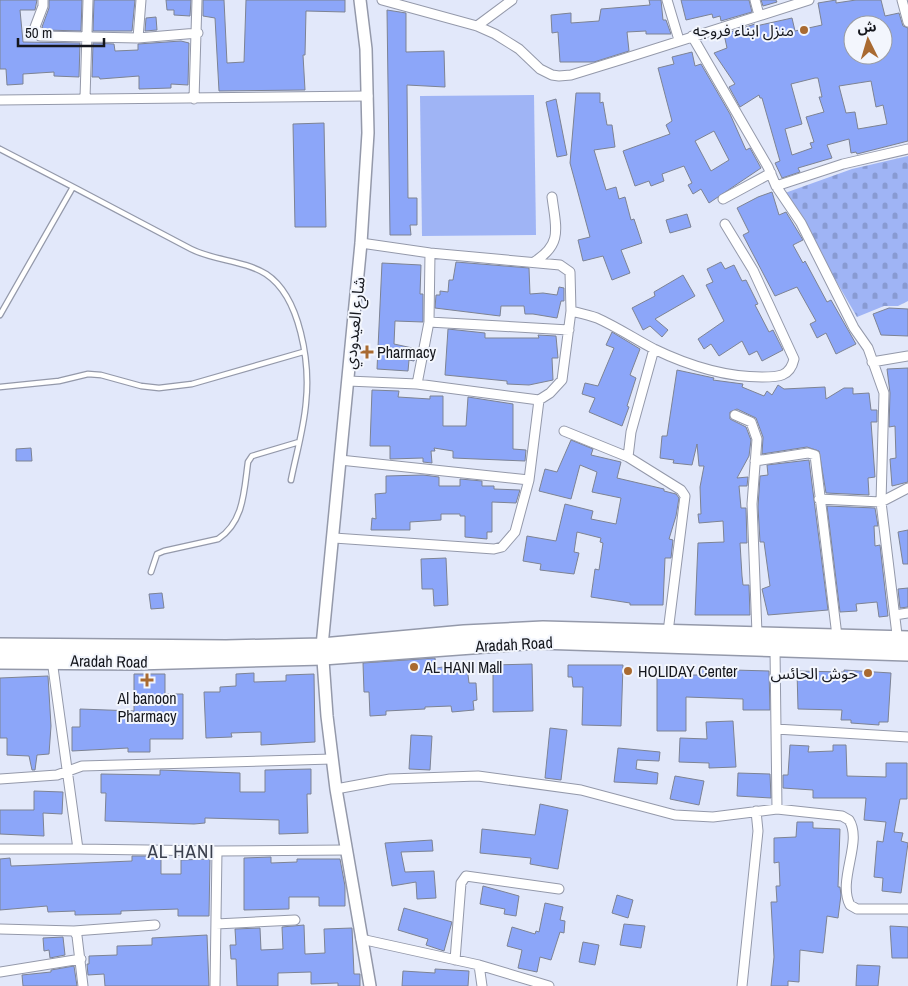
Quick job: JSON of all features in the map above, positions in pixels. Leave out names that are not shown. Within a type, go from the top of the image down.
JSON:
[{"type":"main road","name":"Aradah Road","points":[[0,646],[226,648],[323,652],[464,633],[543,629],[837,636],[903,646]]},
{"type":"main road","name":"Aradah Road","points":[[0,661],[134,662],[539,641],[775,650],[903,646]]},
{"type":"street","points":[[43,0],[44,6],[35,27],[40,36],[138,38],[198,33]]},
{"type":"street","points":[[85,98],[88,0]]},
{"type":"street","points":[[138,38],[141,0]]},
{"type":"street","points":[[194,98],[198,0]]},
{"type":"street","name":"شارع العيدودي","points":[[360,0],[366,49],[368,133],[361,243],[323,652],[336,789],[370,986]]},
{"type":"street","points":[[382,0],[477,26],[510,43],[547,73],[559,76],[588,70],[809,0]]},
{"type":"street","points":[[477,26],[512,0]]},
{"type":"street","points":[[667,0],[679,40]]},
{"type":"street","points":[[754,0],[759,15]]},
{"type":"street","points":[[902,0],[908,22]]},
{"type":"street","points":[[692,36],[771,173],[776,186],[801,223],[854,328],[868,348],[884,393],[881,502],[895,615],[903,646]]},
{"type":"street","points":[[0,100],[368,96]]},
{"type":"street","points":[[776,186],[843,164],[908,149]]},
{"type":"street","points":[[723,199],[771,173]]},
{"type":"street","points":[[534,262],[548,254],[556,238],[552,198]]},
{"type":"street","points":[[570,311],[594,317],[676,359],[734,375],[775,377],[786,375],[792,368],[794,359],[753,270],[724,224]]},
{"type":"street","points":[[348,381],[417,384],[539,400],[550,393],[562,380],[569,330],[570,272],[568,268],[556,264],[430,253],[361,243]]},
{"type":"street","points":[[417,384],[429,322],[430,253]]},
{"type":"street","points":[[429,322],[569,330]]},
{"type":"street","points":[[628,457],[630,432],[654,349]]},
{"type":"street","points":[[872,362],[908,356]]},
{"type":"street","points":[[334,538],[494,549],[502,547],[515,532],[529,480],[539,400]]},
{"type":"street","points":[[735,415],[751,422],[757,439],[752,504],[757,634]]},
{"type":"street","points":[[564,431],[628,457],[681,490],[685,496],[668,632]]},
{"type":"street","points":[[756,461],[814,454],[837,636]]},
{"type":"street","points":[[340,460],[529,480]]},
{"type":"street","points":[[819,500],[881,502],[908,488]]},
{"type":"street","points":[[895,615],[908,614]]},
{"type":"street","points":[[775,650],[777,809]]},
{"type":"street","points":[[52,660],[66,773],[78,849]]},
{"type":"street","points":[[776,729],[908,737]]},
{"type":"street","points":[[0,779],[48,776],[89,766],[332,759]]},
{"type":"street","points":[[336,789],[390,779],[478,776],[581,790],[675,815],[713,817],[777,809],[842,816],[848,820],[853,831],[845,891],[850,906],[857,909],[908,909]]},
{"type":"street","points":[[742,986],[758,831],[756,811]]},
{"type":"street","points":[[0,848],[217,851],[346,850]]},
{"type":"street","points":[[215,986],[217,851]]},
{"type":"street","points":[[455,960],[461,883],[466,876],[559,888]]},
{"type":"street","points":[[216,924],[295,920]]},
{"type":"street","points":[[0,929],[74,931],[155,925]]},
{"type":"street","points":[[74,931],[77,936],[81,959],[83,986]]},
{"type":"street","points":[[361,939],[455,960],[549,986]]},
{"type":"street","points":[[0,972],[81,959]]},
{"type":"street","points":[[479,966],[482,986]]},
{"type":"lane","points":[[0,149],[197,252],[250,266],[268,276],[290,299],[299,326],[303,352],[306,402],[291,480]]},
{"type":"lane","points":[[0,315],[73,187]]},
{"type":"lane","points":[[0,387],[59,380],[88,374],[101,375],[141,386],[159,388],[192,384],[303,352]]},
{"type":"lane","points":[[151,572],[158,554],[218,539],[225,534],[242,509],[248,462],[252,456],[299,442]]},
{"type":"green space","points":[[534,95],[536,235],[422,236],[420,96]]},
{"type":"green space","points":[[908,156],[908,301],[898,306],[884,306],[857,317],[785,193],[852,169]]},
{"type":"building","points":[[0,0],[37,0],[35,10],[20,10],[23,42],[80,43],[79,77],[54,76],[54,72],[23,74],[23,84],[7,85],[6,69],[0,69]]},
{"type":"building","points":[[49,0],[82,0],[81,31],[44,30],[42,27],[49,8]]},
{"type":"building","points":[[94,0],[135,0],[132,31],[93,31]]},
{"type":"building","points":[[166,0],[191,0],[190,16],[174,15],[174,10],[167,10]]},
{"type":"building","points":[[203,0],[224,0],[227,63],[244,62],[246,0],[345,0],[345,12],[306,11],[305,55],[303,55],[305,90],[219,91],[215,18],[203,16]]},
{"type":"building","points":[[649,0],[661,0],[663,20],[666,20],[671,34],[646,34],[646,31],[627,32],[629,51],[594,62],[560,62],[558,32],[552,33],[551,15],[571,13],[571,23],[599,21],[601,9],[650,5]]},
{"type":"building","points":[[681,0],[749,0],[752,12],[721,21],[720,16],[713,18],[712,14],[686,20]]},
{"type":"building","points":[[761,0],[776,0],[777,2],[763,6]]},
{"type":"building","points":[[836,0],[836,3],[856,0],[881,0],[885,15],[843,15],[843,65],[893,65],[893,15],[890,15],[899,13],[903,26],[908,28],[908,141],[857,154],[856,152],[851,153],[849,139],[827,145],[832,158],[798,168],[800,172],[782,178],[775,163],[780,161],[762,98],[759,95],[740,107],[729,87],[735,84],[714,53],[727,48],[724,34],[755,24],[756,26],[792,18],[795,31],[822,25],[818,3]],"holes":[[[818,78],[822,97],[819,97],[824,112],[806,117],[814,142],[810,143],[812,148],[792,155],[785,129],[802,124],[791,84]],[[871,81],[876,107],[883,105],[887,124],[858,129],[855,112],[846,113],[839,86]]]},
{"type":"building","points":[[387,10],[406,13],[406,52],[444,51],[445,87],[407,85],[408,198],[417,198],[417,225],[410,225],[411,235],[390,235]]},
{"type":"building","points":[[156,17],[157,30],[145,31],[146,18]]},
{"type":"building","points":[[181,41],[189,43],[188,85],[171,84],[171,88],[139,89],[139,76],[100,79],[99,77],[92,77],[93,43],[114,44],[115,51],[138,50],[138,44]]},
{"type":"building","points":[[692,52],[695,66],[701,64],[730,114],[746,150],[750,148],[761,168],[709,203],[701,189],[693,194],[688,185],[692,183],[684,166],[662,174],[664,181],[651,186],[649,181],[635,186],[623,151],[670,134],[666,125],[672,121],[658,68],[674,64],[672,57]],"holes":[[[714,131],[729,160],[711,171],[695,141]]]},
{"type":"building","points":[[576,93],[600,93],[600,103],[603,102],[607,125],[612,125],[615,147],[594,150],[606,190],[616,187],[619,199],[625,197],[631,220],[634,219],[642,243],[621,250],[630,273],[612,280],[603,256],[583,261],[578,240],[590,237],[570,163]]},
{"type":"building","points":[[556,99],[567,155],[557,157],[546,102]]},
{"type":"building","points":[[324,123],[326,227],[295,227],[293,124]]},
{"type":"building","points":[[772,192],[779,215],[786,212],[803,240],[793,245],[803,263],[805,261],[827,302],[831,300],[856,344],[836,354],[826,333],[817,338],[810,324],[816,321],[797,287],[775,296],[743,235],[749,232],[737,208]]},
{"type":"building","points":[[687,214],[691,227],[670,233],[666,220]]},
{"type":"building","points":[[456,262],[529,268],[530,294],[557,295],[559,287],[564,288],[564,301],[561,301],[557,318],[525,314],[524,306],[501,306],[500,316],[435,308],[436,295],[440,295],[440,291],[448,292],[449,280],[453,280]]},
{"type":"building","points":[[721,262],[725,269],[734,265],[742,281],[746,280],[758,304],[755,305],[769,332],[773,330],[783,350],[762,361],[757,351],[749,355],[742,341],[719,356],[711,344],[704,349],[698,339],[724,321],[706,285],[713,282],[707,269]]},
{"type":"building","points":[[382,263],[421,265],[420,294],[423,294],[423,322],[395,321],[394,344],[417,349],[414,361],[409,360],[408,371],[377,369]]},
{"type":"building","points":[[683,275],[695,296],[655,319],[668,330],[662,337],[650,326],[643,330],[632,308],[655,296],[654,292]]},
{"type":"building","points":[[889,308],[908,309],[908,336],[881,335],[873,314]]},
{"type":"building","points":[[448,329],[485,333],[485,338],[539,338],[538,335],[556,336],[558,358],[552,358],[553,380],[529,385],[507,384],[507,381],[445,375]]},
{"type":"building","points":[[612,332],[640,349],[630,375],[636,378],[622,426],[589,412],[595,398],[582,394],[585,383],[598,386],[614,348],[606,345]]},
{"type":"building","points":[[908,368],[908,482],[892,486],[890,459],[896,458],[895,426],[889,427],[890,393],[887,369]]},
{"type":"building","points":[[677,370],[714,378],[713,380],[743,384],[742,387],[764,396],[767,391],[772,395],[778,385],[784,389],[825,387],[826,399],[844,388],[853,388],[853,394],[869,393],[871,410],[877,410],[877,422],[871,422],[875,477],[868,478],[869,495],[826,493],[819,451],[807,447],[762,454],[763,437],[756,418],[737,409],[730,412],[730,419],[746,427],[751,440],[749,456],[737,478],[748,477],[747,486],[739,486],[741,508],[746,508],[747,543],[740,543],[743,585],[749,585],[750,615],[695,615],[698,543],[724,542],[723,521],[699,523],[698,514],[701,514],[700,487],[704,466],[699,466],[697,444],[692,465],[673,463],[674,460],[660,458],[662,436],[667,436]]},
{"type":"building","points":[[372,390],[399,391],[398,397],[430,399],[430,396],[443,396],[443,426],[466,426],[468,397],[513,404],[513,449],[526,450],[525,461],[453,458],[453,451],[434,448],[435,451],[431,451],[432,463],[423,462],[423,458],[390,459],[390,446],[370,446]]},
{"type":"building","points":[[571,440],[593,449],[591,455],[621,462],[617,478],[664,489],[664,491],[676,494],[679,498],[669,539],[673,540],[671,558],[665,558],[663,605],[630,605],[630,603],[591,597],[595,569],[599,570],[603,543],[600,542],[601,538],[577,532],[574,552],[579,553],[574,574],[540,570],[541,564],[523,561],[527,536],[556,541],[565,504],[593,511],[591,519],[616,524],[621,498],[592,492],[597,472],[580,465],[571,499],[539,491],[545,469],[557,472]]},
{"type":"building","points":[[31,448],[32,461],[16,461],[16,449]]},
{"type":"building","points":[[809,460],[828,610],[768,615],[762,589],[770,586],[764,542],[760,542],[758,507],[760,476],[768,475],[767,465]]},
{"type":"building","points":[[423,475],[439,477],[439,486],[460,486],[460,479],[482,481],[482,486],[494,486],[494,489],[520,490],[516,503],[492,502],[492,532],[487,532],[487,539],[465,537],[465,516],[460,516],[460,514],[441,514],[441,520],[410,522],[410,530],[371,530],[372,518],[376,519],[375,494],[386,493],[386,476]]},
{"type":"building","points":[[827,506],[875,508],[878,526],[874,526],[875,546],[880,545],[888,616],[879,617],[877,602],[856,604],[857,611],[840,612]]},
{"type":"building","points":[[908,530],[908,564],[903,564],[898,532]]},
{"type":"building","points":[[446,558],[448,605],[434,606],[433,589],[422,589],[421,559]]},
{"type":"building","points":[[908,588],[908,607],[900,608],[898,589]]},
{"type":"building","points":[[162,593],[164,608],[151,609],[149,594]]},
{"type":"building","points":[[435,658],[436,668],[467,667],[469,683],[476,683],[477,700],[473,701],[474,710],[452,712],[451,706],[425,707],[425,709],[386,711],[386,715],[370,716],[369,692],[364,692],[363,663]]},
{"type":"building","points":[[532,664],[533,711],[493,712],[493,665]]},
{"type":"building","points":[[568,665],[623,665],[621,726],[582,725],[583,687],[573,687],[572,677],[568,677]]},
{"type":"building","points":[[698,669],[769,671],[770,710],[743,710],[743,699],[686,697],[686,731],[657,731],[657,675],[698,675]]},
{"type":"building","points":[[844,670],[891,673],[888,722],[879,722],[879,725],[851,723],[851,720],[841,720],[842,710],[798,709],[797,671],[844,672]]},
{"type":"building","points":[[254,673],[254,682],[286,681],[286,675],[314,674],[315,742],[261,745],[261,732],[231,733],[232,737],[206,738],[204,692],[220,692],[220,687],[236,686],[236,674]]},
{"type":"building","points":[[134,674],[165,674],[165,694],[183,694],[183,739],[150,739],[150,752],[128,752],[128,748],[72,751],[72,727],[80,727],[80,709],[134,711]]},
{"type":"building","points":[[48,676],[51,726],[49,754],[37,755],[35,770],[32,770],[29,756],[7,755],[7,738],[0,738],[0,678]]},
{"type":"building","points":[[733,721],[736,767],[709,768],[709,763],[679,762],[680,738],[707,739],[706,722]]},
{"type":"building","points":[[550,728],[567,730],[561,780],[545,778]]},
{"type":"building","points":[[411,735],[432,736],[430,770],[409,769]]},
{"type":"building","points":[[790,745],[809,746],[808,752],[833,751],[833,745],[846,745],[847,776],[886,777],[886,763],[907,763],[907,799],[900,799],[894,832],[903,833],[901,841],[908,843],[901,893],[882,891],[883,878],[874,877],[877,841],[883,842],[886,822],[864,820],[866,798],[813,798],[813,790],[783,788],[783,775],[788,775]]},
{"type":"building","points":[[618,748],[660,752],[659,761],[637,760],[636,769],[658,773],[657,784],[614,782]]},
{"type":"building","points":[[311,769],[311,794],[307,794],[308,833],[279,834],[279,820],[205,818],[205,823],[194,824],[105,821],[106,793],[101,793],[101,774],[160,775],[160,770],[240,773],[240,792],[265,792],[265,770]]},
{"type":"building","points":[[738,773],[770,774],[771,798],[737,796]]},
{"type":"building","points":[[675,776],[704,781],[699,805],[670,799]]},
{"type":"building","points":[[34,791],[63,792],[62,814],[43,813],[44,836],[0,834],[0,810],[34,810]]},
{"type":"building","points":[[540,804],[568,810],[558,869],[530,864],[531,858],[480,853],[482,829],[535,835]]},
{"type":"building","points":[[797,822],[813,822],[813,828],[840,829],[838,887],[840,887],[841,895],[838,918],[827,916],[823,953],[800,950],[799,982],[788,981],[788,986],[771,986],[774,957],[771,902],[777,902],[776,886],[780,886],[779,862],[774,863],[774,838],[796,837]]},
{"type":"building","points":[[432,840],[433,851],[401,852],[405,872],[434,871],[436,898],[417,899],[416,882],[392,886],[385,843]]},
{"type":"building","points":[[132,856],[161,856],[161,874],[181,874],[181,860],[210,859],[209,916],[178,916],[178,909],[121,911],[121,914],[75,915],[75,911],[48,912],[47,906],[0,910],[0,859],[10,858],[11,866],[132,861]]},
{"type":"building","points":[[271,857],[271,863],[297,862],[297,859],[340,859],[345,886],[345,906],[319,906],[319,897],[289,897],[289,909],[244,910],[244,858]]},
{"type":"building","points":[[483,886],[519,896],[516,916],[504,914],[505,909],[480,904]]},
{"type":"building","points":[[617,895],[633,900],[628,918],[612,913]]},
{"type":"building","points":[[545,903],[563,907],[560,920],[565,921],[564,933],[560,932],[551,960],[540,957],[537,972],[518,968],[522,950],[507,946],[512,927],[535,934],[536,931],[539,932]]},
{"type":"building","points":[[404,908],[452,922],[444,951],[426,945],[428,939],[398,930]]},
{"type":"building","points":[[624,924],[645,926],[641,948],[620,945]]},
{"type":"building","points":[[304,925],[305,954],[325,953],[324,929],[352,928],[354,974],[360,974],[360,986],[338,986],[338,983],[311,984],[311,972],[278,973],[278,986],[237,986],[236,959],[231,959],[230,945],[236,945],[235,929],[260,928],[261,950],[283,949],[282,927]]},
{"type":"building","points":[[890,926],[908,927],[908,958],[892,958]]},
{"type":"building","points":[[207,935],[209,986],[105,986],[104,974],[88,975],[87,964],[89,964],[89,956],[117,955],[117,946],[152,945],[152,938]]},
{"type":"building","points":[[63,937],[65,955],[50,958],[49,950],[44,951],[43,938]]},
{"type":"building","points":[[583,942],[599,945],[595,965],[579,962]]},
{"type":"building","points":[[857,965],[880,966],[878,986],[856,986]]},
{"type":"building","points":[[74,966],[77,986],[23,986],[22,975],[51,972],[51,970]]},
{"type":"building","points":[[435,969],[469,971],[468,986],[402,986],[403,971],[435,973]]},
{"type":"place","name":"منزل ابناء فروجه","points":[[804,30]]},
{"type":"place","name":"Pharmacy","points":[[367,352]]},
{"type":"place","name":"AL HANI Mall","points":[[414,667]]},
{"type":"place","name":"HOLIDAY Center","points":[[628,671]]},
{"type":"place","name":"حوش الحائس","points":[[868,673]]},
{"type":"place","name":"Al banoon Pharmacy","points":[[147,680]]},
{"type":"district","name":"AL HANI","points":[[181,851]]}]
